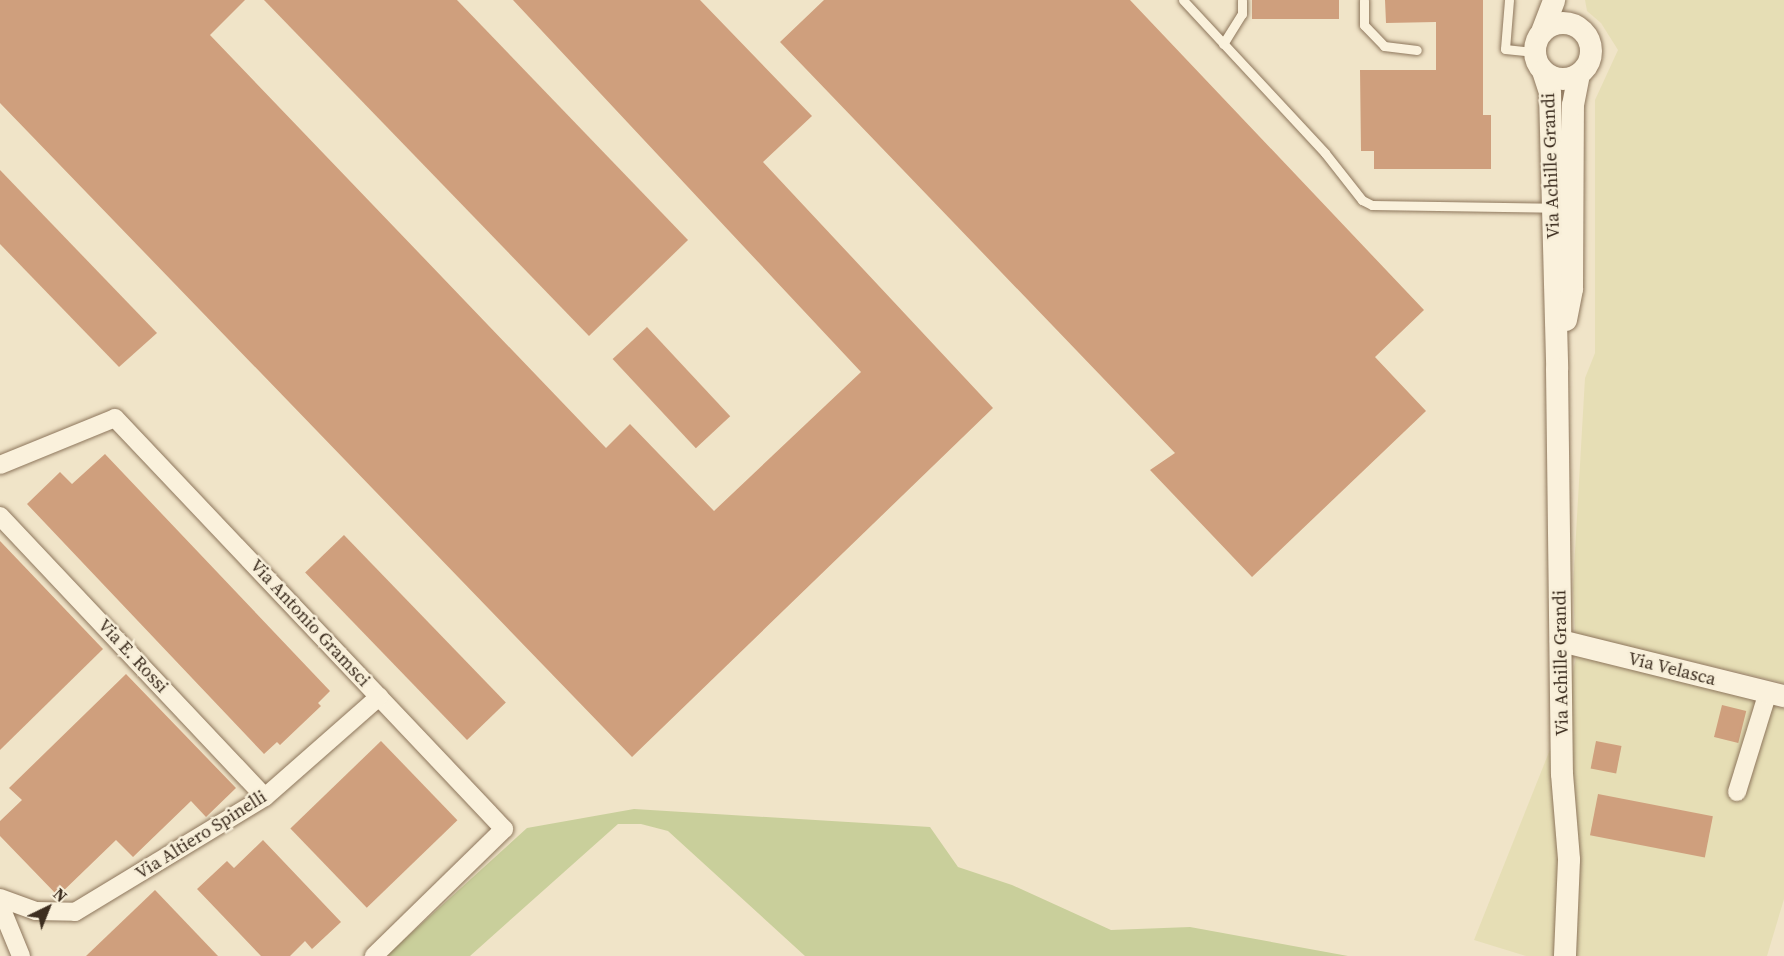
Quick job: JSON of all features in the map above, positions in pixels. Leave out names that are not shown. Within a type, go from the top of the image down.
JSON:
[{"type":"street","points":[[1540,52],[1554,0]]},
{"type":"street","name":"Via Achille Grandi","points":[[1557,369],[1572,289],[1573,105],[1580,75],[1589,64],[1592,48],[1562,0]]},
{"type":"street","points":[[1540,52],[1556,24],[1577,26]]},
{"type":"street","name":"Via Achille Grandi","points":[[1540,52],[1560,80],[1580,75]]},
{"type":"street","name":"Via Achille Grandi","points":[[1540,52],[1550,93],[1557,369],[1562,774],[1569,860],[1565,956]]},
{"type":"street","name":"Via Antonio Gramsci","points":[[0,465],[115,418],[504,829],[374,956]]},
{"type":"street","name":"Via E. Rossi","points":[[0,516],[265,797]]},
{"type":"street","name":"Via Velasca","points":[[1561,641],[1776,694]]},
{"type":"street","points":[[1737,792],[1776,694]]},
{"type":"street","name":"Via Altiero Spinelli","points":[[0,898],[36,911],[75,912],[265,797],[379,697]]},
{"type":"street","points":[[0,905],[21,956]]},
{"type":"lane","points":[[1183,0],[1325,153],[1362,200],[1372,205],[1553,208]]},
{"type":"lane","points":[[1223,44],[1242,14],[1242,0]]},
{"type":"lane","points":[[1364,0],[1364,26],[1384,46],[1417,50]]},
{"type":"lane","points":[[1509,0],[1505,48],[1540,52]]},
{"type":"shaded area","points":[[1585,0],[1784,0],[1784,683],[1660,654],[1764,703],[1784,709],[1784,899],[1767,956],[1526,956],[1474,940],[1563,717],[1576,658],[1573,586],[1585,378],[1595,353],[1595,100],[1618,50],[1601,23],[1587,11]]},
{"type":"green space","points":[[634,809],[930,827],[958,867],[1012,885],[1111,930],[1190,927],[1348,956],[805,956],[668,831],[641,824],[618,824],[470,956],[386,956],[527,828]]},
{"type":"building","points":[[0,0],[245,0],[210,35],[606,448],[630,424],[714,511],[861,372],[513,0],[700,0],[812,116],[763,162],[993,408],[632,757],[0,103]]},
{"type":"building","points":[[264,0],[457,0],[688,240],[589,336]]},
{"type":"building","points":[[824,0],[1130,0],[1424,310],[1375,357],[1426,411],[1252,577],[1150,470],[1175,453],[780,42]]},
{"type":"building","points":[[1252,0],[1339,0],[1339,19],[1252,19]]},
{"type":"building","points":[[1385,0],[1483,0],[1483,115],[1491,115],[1491,169],[1374,169],[1374,151],[1361,151],[1360,70],[1436,70],[1436,22],[1386,23]]},
{"type":"building","points":[[0,170],[157,333],[119,367],[0,244]]},
{"type":"building","points":[[647,327],[730,416],[696,448],[613,359]]},
{"type":"building","points":[[105,454],[330,691],[318,703],[321,706],[280,745],[277,742],[264,754],[27,504],[60,472],[72,484]]},
{"type":"building","points":[[344,535],[506,703],[467,740],[305,573]]},
{"type":"building","points":[[0,541],[103,649],[0,750]]},
{"type":"building","points":[[126,674],[236,788],[206,817],[191,801],[133,857],[116,840],[58,896],[0,836],[0,821],[22,800],[9,788]]},
{"type":"building","points":[[1722,705],[1746,711],[1738,743],[1714,737]]},
{"type":"building","points":[[381,741],[457,820],[367,908],[290,829]]},
{"type":"building","points":[[1596,741],[1622,746],[1616,773],[1591,768]]},
{"type":"building","points":[[1598,794],[1713,816],[1705,858],[1590,835]]},
{"type":"building","points":[[263,840],[341,922],[312,949],[305,941],[290,956],[261,956],[197,889],[227,861],[234,868]]},
{"type":"building","points":[[155,890],[218,956],[86,956]]}]
